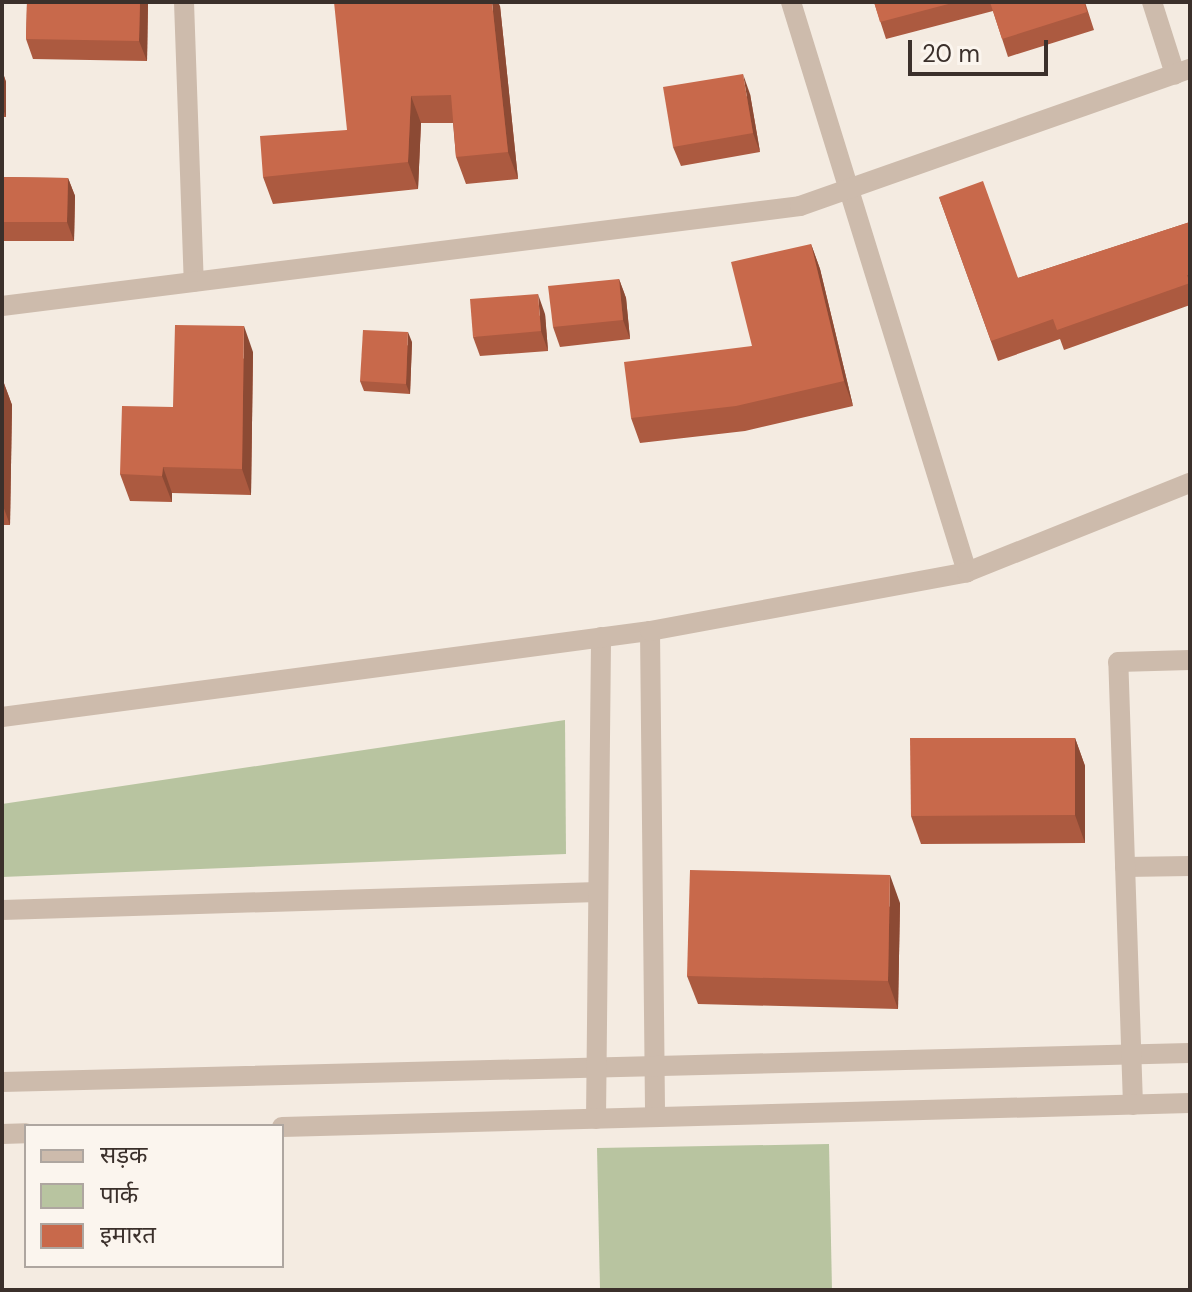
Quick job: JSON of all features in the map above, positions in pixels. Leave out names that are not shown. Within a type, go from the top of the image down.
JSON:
[{"type":"street","points":[[184,2],[194,282]]},
{"type":"street","points":[[791,2],[967,572]]},
{"type":"street","points":[[2,306],[800,206],[1182,72],[1152,2]]},
{"type":"street","points":[[2,717],[650,631],[967,572],[1190,483]]},
{"type":"street","points":[[650,631],[655,1117]]},
{"type":"street","points":[[596,1119],[601,637]]},
{"type":"street","points":[[1133,1105],[1118,662],[1190,660]]},
{"type":"street","points":[[1125,867],[1190,866]]},
{"type":"street","points":[[2,910],[598,892]]},
{"type":"street","points":[[2,1082],[1190,1053]]},
{"type":"street","points":[[284,1127],[1190,1103]]},
{"type":"street","points":[[2,1134],[24,1133]]},
{"type":"green space","points":[[565,720],[566,854],[2,877],[2,804]]},
{"type":"green space","points":[[829,1144],[832,1290],[600,1290],[597,1148]]},
{"type":"building","points":[[27,2],[140,2],[139,41],[26,39]]},
{"type":"building","points":[[334,2],[492,2],[508,152],[456,157],[451,95],[411,96],[408,162],[263,177],[260,136],[347,130]]},
{"type":"building","points":[[874,2],[956,2],[880,22]]},
{"type":"building","points":[[990,2],[1084,2],[1087,12],[1002,39]]},
{"type":"building","points":[[743,74],[753,133],[673,147],[663,87]]},
{"type":"building","points":[[2,177],[68,178],[67,222],[2,222]]},
{"type":"building","points":[[983,181],[1018,278],[1190,222],[1190,275],[1187,275],[1190,283],[1057,330],[1053,319],[991,341],[939,197]]},
{"type":"building","points":[[811,244],[844,381],[736,406],[631,418],[624,362],[752,346],[731,262]]},
{"type":"building","points":[[619,279],[623,320],[553,327],[548,286]]},
{"type":"building","points":[[538,294],[541,331],[473,337],[470,299]]},
{"type":"building","points":[[175,325],[244,326],[242,469],[163,467],[162,476],[120,474],[122,406],[173,407]]},
{"type":"building","points":[[363,330],[408,332],[406,384],[360,381]]},
{"type":"building","points":[[910,738],[1075,738],[1075,815],[911,816]]},
{"type":"building","points":[[690,870],[890,875],[888,981],[687,976]]}]
